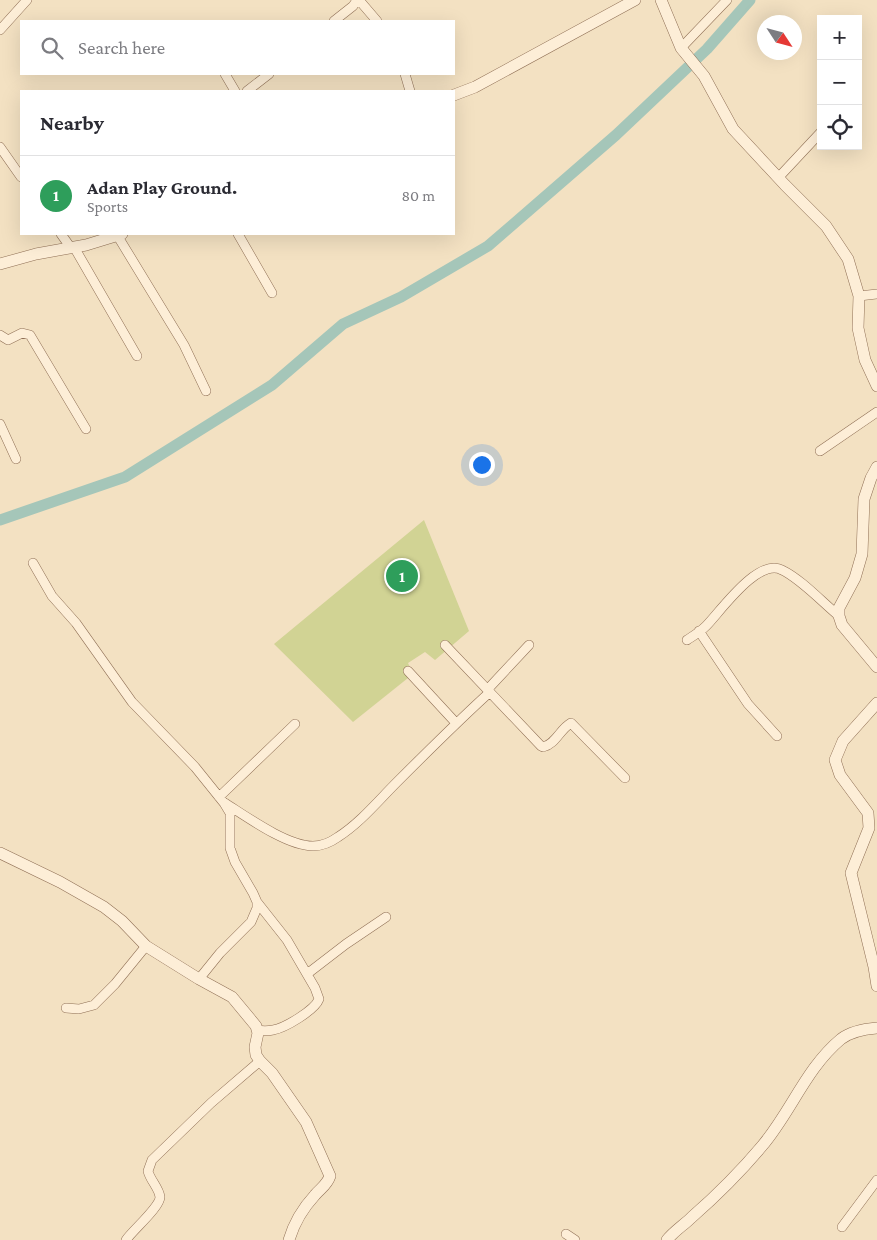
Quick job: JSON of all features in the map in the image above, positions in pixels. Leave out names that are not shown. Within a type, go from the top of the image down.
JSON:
[{"type":"street","points":[[0,30],[27,0]]},
{"type":"street","points":[[335,20],[358,0],[376,20]]},
{"type":"street","points":[[455,95],[474,87],[635,0]]},
{"type":"street","points":[[661,0],[681,48],[704,76],[733,128],[778,178],[826,226],[848,259],[859,296],[858,328],[865,360],[877,386]]},
{"type":"street","points":[[681,48],[728,0]]},
{"type":"street","points":[[226,75],[234,90]]},
{"type":"street","points":[[248,90],[268,75]]},
{"type":"street","points":[[405,75],[410,90]]},
{"type":"street","points":[[778,178],[817,136]]},
{"type":"street","points":[[0,147],[20,176]]},
{"type":"street","points":[[62,235],[73,248],[137,356]]},
{"type":"street","points":[[0,264],[36,254],[73,248],[117,235]]},
{"type":"street","points":[[121,235],[184,345],[206,391]]},
{"type":"street","points":[[239,235],[272,293]]},
{"type":"street","points":[[859,296],[877,294]]},
{"type":"street","points":[[0,335],[8,340],[22,333],[30,335],[86,429]]},
{"type":"street","points":[[820,451],[877,412]]},
{"type":"street","points":[[0,424],[16,458]]},
{"type":"street","points":[[875,476],[864,499],[862,554],[855,578],[839,608],[839,616],[842,625],[877,667]]},
{"type":"street","points":[[33,563],[52,596],[76,623],[132,702],[194,767],[222,800],[230,813],[230,848],[235,862],[257,902],[287,940],[318,996],[318,1002],[315,1006],[280,1028],[268,1031],[257,1030]]},
{"type":"street","points":[[687,640],[716,615],[730,598],[753,577],[769,568],[781,569],[792,576],[839,616]]},
{"type":"street","points":[[699,631],[748,704],[777,736]]},
{"type":"street","points":[[445,645],[543,747],[548,746],[571,723],[625,778]]},
{"type":"street","points":[[222,800],[271,831],[286,838],[305,845],[314,846],[327,843],[340,836],[370,809],[489,691],[529,645]]},
{"type":"street","points":[[408,671],[456,723]]},
{"type":"street","points":[[877,702],[843,741],[835,760],[840,775],[868,814],[869,828],[851,874],[877,986]]},
{"type":"street","points":[[222,800],[295,724]]},
{"type":"street","points":[[0,853],[60,882],[104,907],[122,921],[146,946],[232,997],[256,1026],[256,1055],[272,1073],[306,1122],[330,1176],[300,1216],[294,1226],[290,1240]]},
{"type":"street","points":[[199,979],[220,953],[251,922],[257,908],[257,902]]},
{"type":"street","points":[[307,974],[346,944],[386,917]]},
{"type":"street","points":[[66,1008],[79,1009],[94,1005],[146,946]]},
{"type":"street","points":[[667,1240],[672,1233],[717,1194],[761,1148],[780,1124],[811,1071],[831,1048],[843,1038],[858,1032],[877,1028]]},
{"type":"street","points":[[126,1240],[158,1204],[160,1197],[148,1172],[152,1160],[211,1103],[260,1061]]},
{"type":"street","points":[[842,1227],[877,1180]]},
{"type":"street","points":[[566,1234],[575,1240]]},
{"type":"green space","points":[[424,520],[469,631],[435,660],[425,652],[408,663],[413,674],[353,722],[274,644]]},
{"type":"waterway","points":[[0,520],[125,477],[272,385],[343,324],[401,297],[488,246],[616,135],[707,49],[750,0]]},
{"type":"place","name":"Adan Play Ground.","points":[[402,576]]}]
